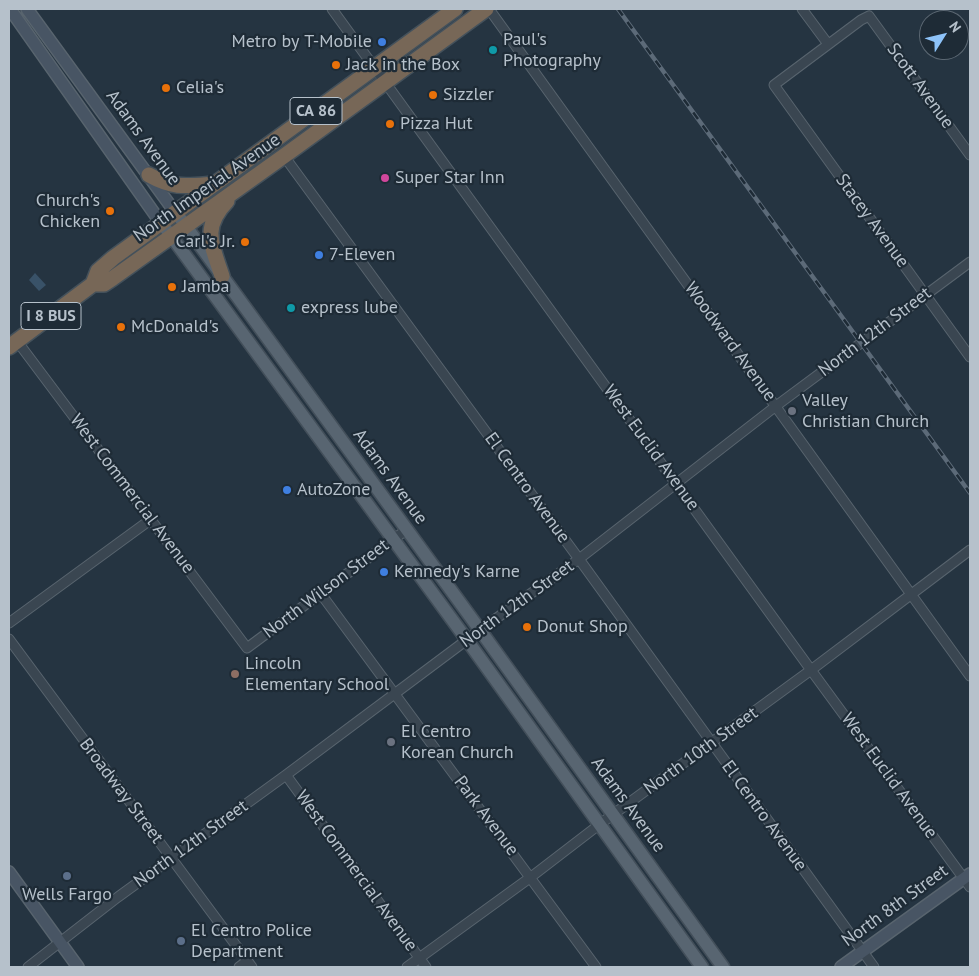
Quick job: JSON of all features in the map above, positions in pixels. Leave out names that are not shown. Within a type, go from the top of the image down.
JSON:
[{"type":"highway","name":"North Imperial Avenue","points":[[13,344],[93,284],[98,271],[113,258],[455,9]]},
{"type":"highway","name":"North Imperial Avenue","points":[[93,284],[104,284],[487,9]]},
{"type":"highway","points":[[149,175],[175,186],[216,184]]},
{"type":"highway","name":"CA 86","points":[[222,276],[212,245],[211,233],[213,222],[219,210],[255,177]]},
{"type":"main road","name":"Adams Avenue","points":[[10,9],[171,236],[393,539],[702,967]]},
{"type":"main road","name":"Adams Avenue","points":[[27,9],[724,967]]},
{"type":"main road","points":[[26,30],[37,22]]},
{"type":"main road","points":[[35,44],[43,46],[51,54],[79,91],[91,96]]},
{"type":"main road","points":[[9,872],[78,967]]},
{"type":"main road","name":"North 8th Street","points":[[841,967],[968,880]]},
{"type":"street","name":"West Euclid Avenue","points":[[332,9],[387,82],[811,670],[968,880]]},
{"type":"street","name":"Woodward Avenue","points":[[487,9],[970,676]]},
{"type":"street","points":[[802,9],[828,44]]},
{"type":"street","name":"Scott Avenue","points":[[828,44],[869,16],[970,155]]},
{"type":"street","name":"Stacey Avenue","points":[[828,44],[774,86],[970,357]]},
{"type":"street","name":"El Centro Avenue","points":[[284,156],[874,967]]},
{"type":"street","name":"North 12th Street","points":[[28,967],[118,897],[579,559],[776,406],[970,262]]},
{"type":"street","name":"West Commercial Avenue","points":[[13,344],[247,648]]},
{"type":"street","points":[[9,623],[150,520]]},
{"type":"street","name":"North Wilson Street","points":[[247,648],[406,530]]},
{"type":"street","name":"North 10th Street","points":[[407,967],[811,670],[970,550]]},
{"type":"street","name":"Park Avenue","points":[[321,594],[596,967]]},
{"type":"street","name":"Broadway Street","points":[[9,639],[249,964]]},
{"type":"street","name":"West Commercial Avenue","points":[[286,775],[426,967]]},
{"type":"street","points":[[239,967],[249,964]]},
{"type":"water","points":[[35,273],[46,285],[39,291],[29,280]]},
{"type":"railway","points":[[618,9],[970,493]]},
{"type":"place","name":"Metro by T-Mobile","points":[[382,42]]},
{"type":"place","name":"Paul's Photography","points":[[493,50]]},
{"type":"place","name":"Jack in the Box","points":[[336,65]]},
{"type":"place","name":"Celia's","points":[[166,88]]},
{"type":"place","name":"Sizzler","points":[[433,95]]},
{"type":"place","name":"Pizza Hut","points":[[390,124]]},
{"type":"place","name":"Super Star Inn","points":[[385,178]]},
{"type":"place","name":"Church's Chicken","points":[[110,211]]},
{"type":"place","name":"Carl's Jr.","points":[[245,242]]},
{"type":"place","name":"7-Eleven","points":[[319,255]]},
{"type":"place","name":"Jamba","points":[[172,287]]},
{"type":"place","name":"express lube","points":[[291,308]]},
{"type":"place","name":"McDonald's","points":[[121,327]]},
{"type":"place","name":"Valley Christian Church","points":[[792,411]]},
{"type":"place","name":"AutoZone","points":[[287,490]]},
{"type":"place","name":"Kennedy's Karne","points":[[384,572]]},
{"type":"place","name":"Donut Shop","points":[[527,627]]},
{"type":"place","name":"Lincoln Elementary School","points":[[235,674]]},
{"type":"place","name":"El Centro Korean Church","points":[[391,742]]},
{"type":"place","name":"Wells Fargo","points":[[67,876]]},
{"type":"place","name":"El Centro Police Department","points":[[181,941]]}]
